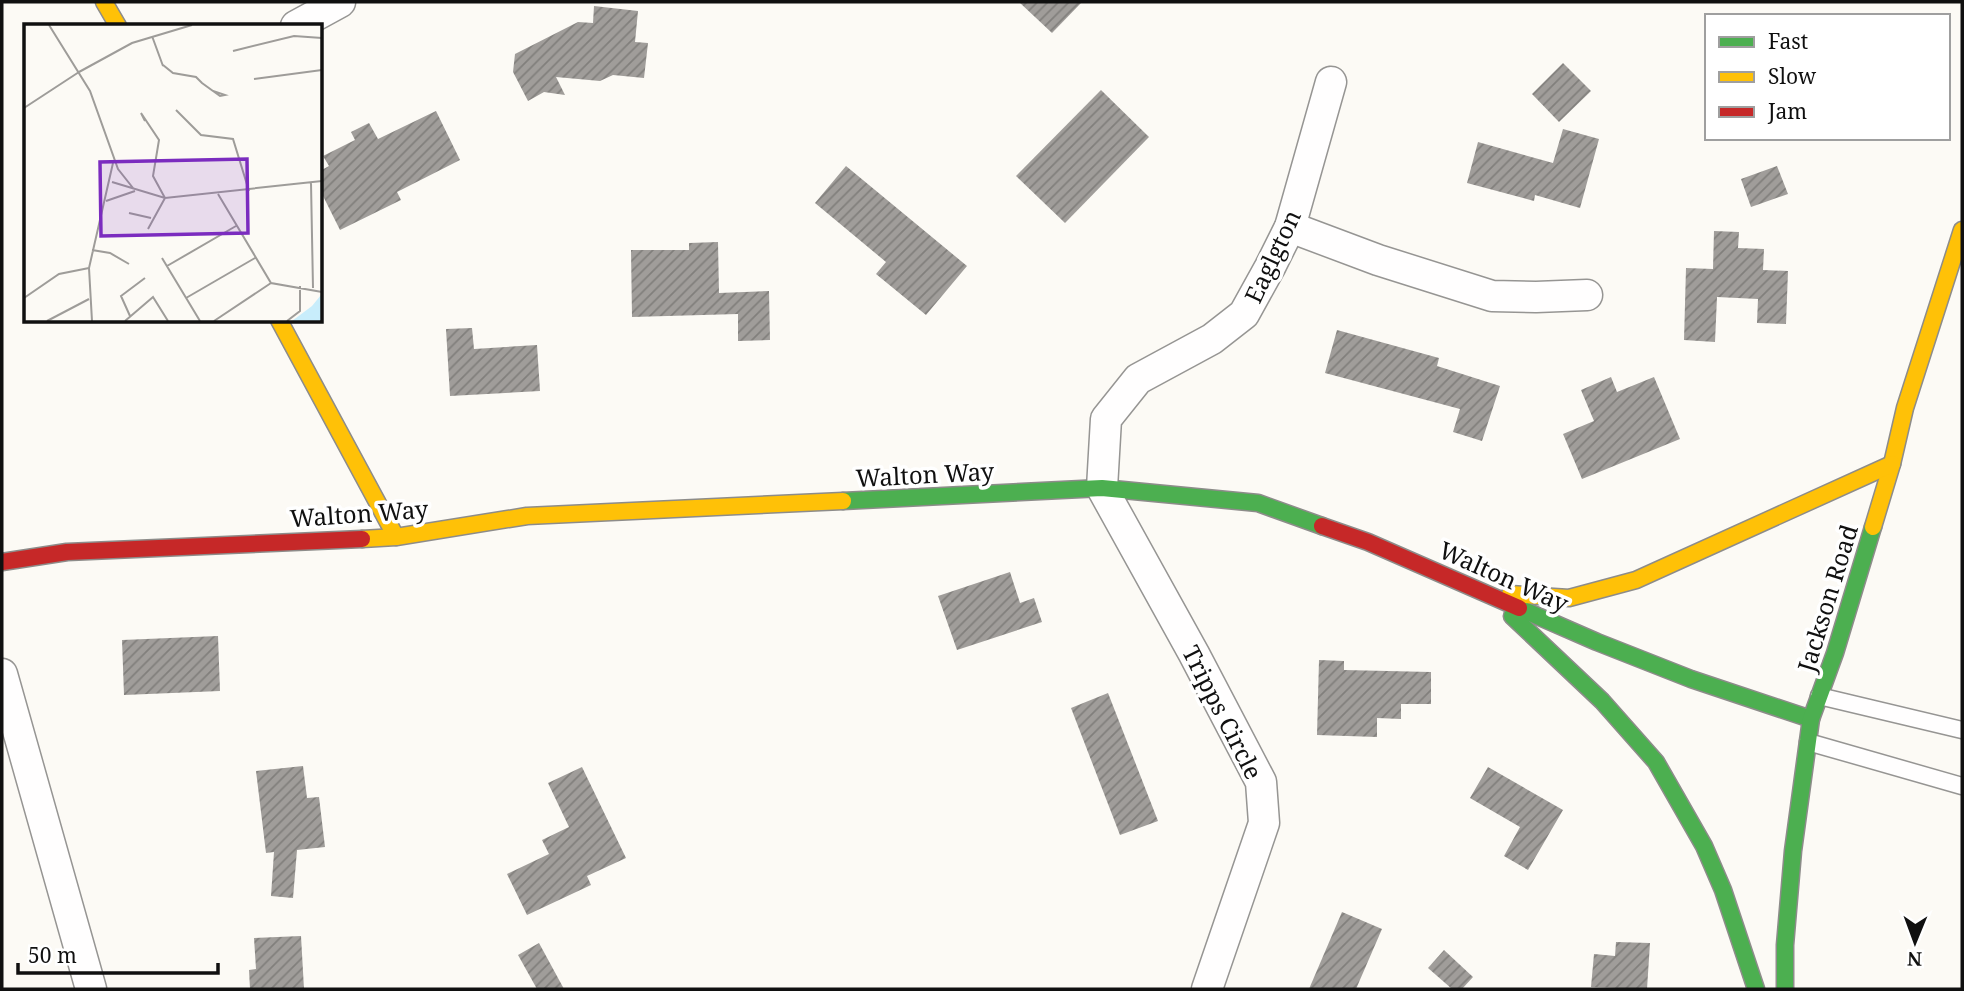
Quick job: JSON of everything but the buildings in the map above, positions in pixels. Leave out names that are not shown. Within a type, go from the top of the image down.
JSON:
[{"type":"main road","points":[[104,2],[117,24]]},
{"type":"main road","name":"Jackson Road","points":[[1785,989],[1785,945],[1793,851],[1811,719],[1835,653],[1892,464],[1905,408],[1962,230]]},
{"type":"main road","points":[[280,322],[396,537]]},
{"type":"main road","points":[[1487,593],[1569,598],[1636,580],[1892,464]]},
{"type":"main road","name":"Walton Way","points":[[2,562],[67,552],[396,537],[527,516],[1102,488],[1162,493],[1258,503],[1368,542],[1597,642],[1692,679],[1811,719]]},
{"type":"main road","points":[[1487,593],[1553,652],[1602,701],[1656,762],[1704,846],[1723,890],[1756,989]]},
{"type":"street","points":[[300,24],[340,2]]},
{"type":"street","name":"Eaglgton","points":[[1102,488],[1106,419],[1138,379],[1212,339],[1244,314],[1290,227],[1331,82]]},
{"type":"street","points":[[1290,227],[1378,260],[1492,296],[1587,295]]},
{"type":"street","name":"Tripps Circle","points":[[1102,488],[1261,782],[1264,823],[1207,989]]},
{"type":"street","points":[[2,674],[90,989]]},
{"type":"lane","points":[[1819,696],[1962,730]]},
{"type":"lane","points":[[1808,742],[1962,786]]},
{"type":"traffic: fast","points":[[843,501],[1102,488],[1258,503],[1322,526]]},
{"type":"traffic: fast","points":[[1785,989],[1785,945],[1793,851],[1811,719],[1835,653],[1873,527]]},
{"type":"traffic: fast","points":[[1519,608],[1691,679],[1811,719]]},
{"type":"traffic: fast","points":[[1512,616],[1602,701],[1656,762],[1704,846],[1723,890],[1756,989]]},
{"type":"traffic: slow","points":[[104,2],[117,24]]},
{"type":"traffic: slow","points":[[1873,527],[1905,408],[1962,230]]},
{"type":"traffic: slow","points":[[280,322],[396,537]]},
{"type":"traffic: slow","points":[[1510,594],[1569,598],[1636,580],[1892,464]]},
{"type":"traffic: slow","points":[[362,539],[396,537],[527,516],[843,501]]},
{"type":"traffic: jam","points":[[1322,526],[1368,542],[1519,608]]},
{"type":"traffic: jam","points":[[2,562],[67,552],[362,539]]}]
